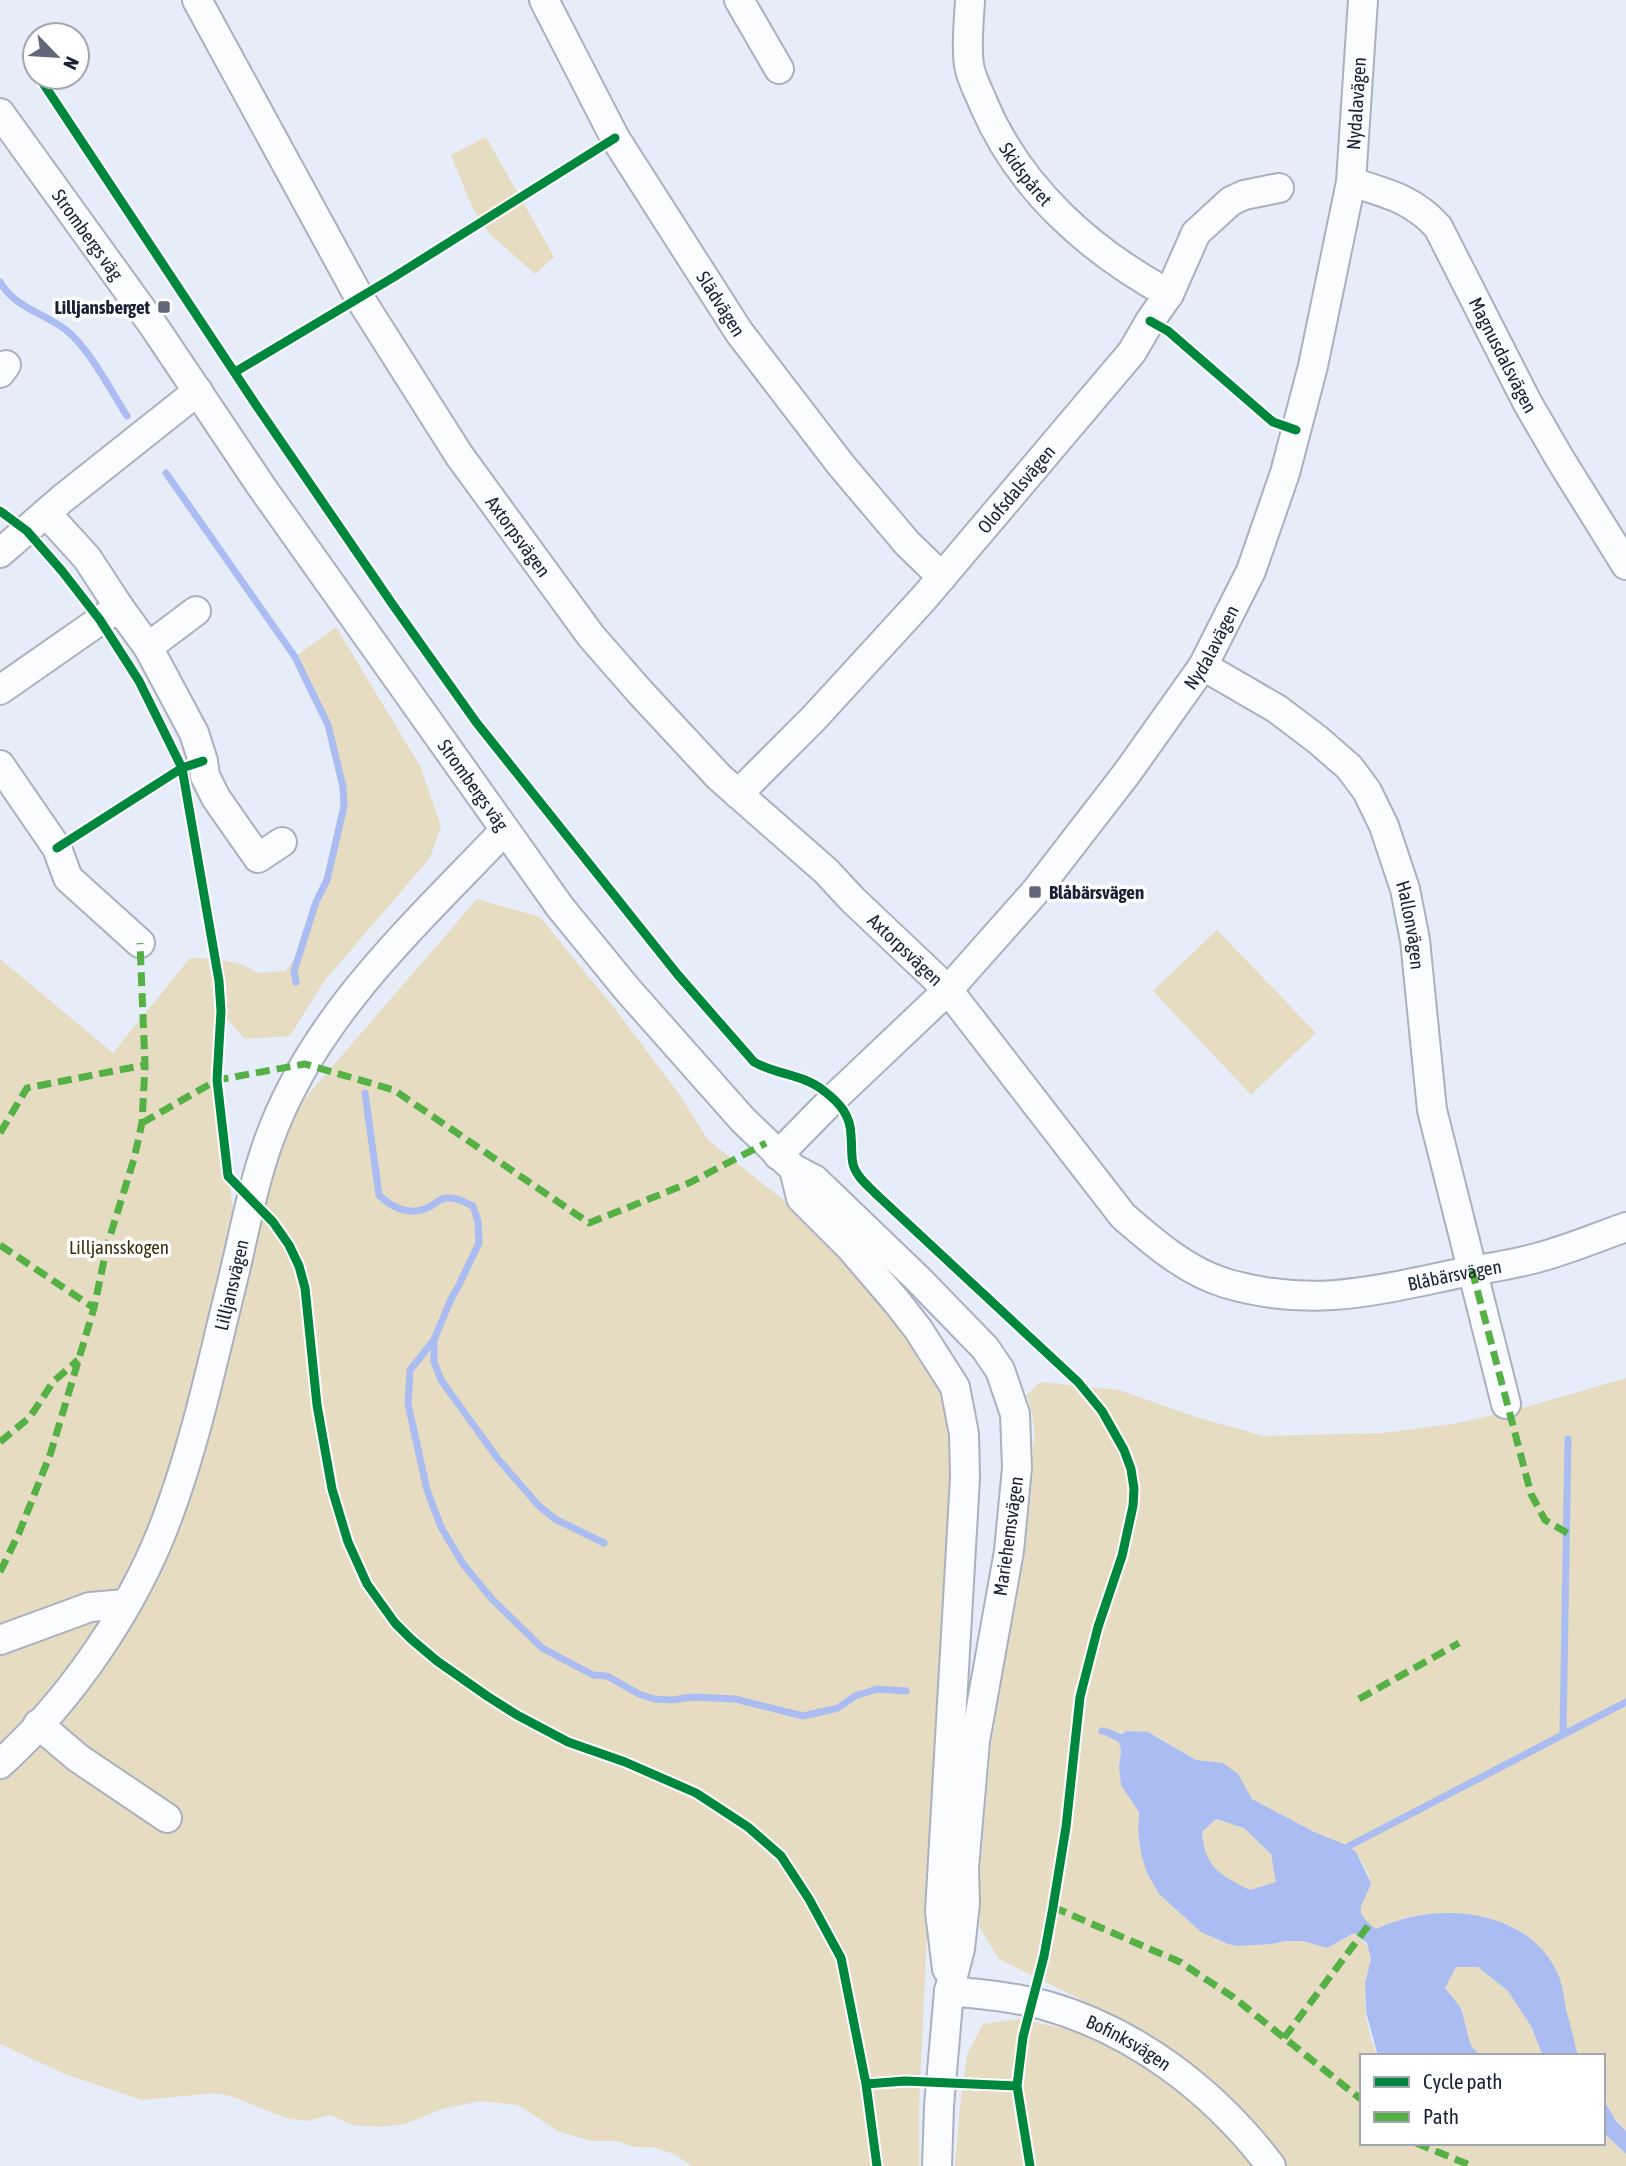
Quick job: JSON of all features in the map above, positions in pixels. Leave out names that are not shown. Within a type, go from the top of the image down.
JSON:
[{"type":"street","name":"Axtorpsvägen","points":[[197,0],[359,297],[459,455],[591,636],[675,731],[738,794],[826,871],[948,990]]},
{"type":"street","name":"Slädvägen","points":[[544,0],[615,138],[739,332],[841,465],[907,543],[942,577]]},
{"type":"street","points":[[739,0],[779,69]]},
{"type":"street","name":"Skidspåret","points":[[970,0],[969,65],[1003,145],[1052,208],[1097,248],[1169,294]]},
{"type":"street","name":"Nydalavägen","points":[[786,1162],[833,1099],[948,990],[1057,865],[1203,666],[1251,571],[1285,473],[1314,366],[1351,182],[1363,0]]},
{"type":"street","name":"Strombergs väg","points":[[0,113],[153,325],[261,486],[560,907],[627,989],[743,1120],[786,1162]]},
{"type":"street","name":"Magnusdalsvägen","points":[[1351,182],[1401,198],[1426,214],[1438,227],[1527,402],[1626,565]]},
{"type":"street","name":"Olofsdalsvägen","points":[[738,794],[831,699],[942,577],[1132,352],[1169,294],[1196,233],[1231,201],[1244,195],[1279,188]]},
{"type":"street","points":[[0,553],[198,391]]},
{"type":"street","points":[[46,513],[87,558],[118,607],[148,647],[194,733],[205,776],[216,799],[258,858],[282,842]]},
{"type":"street","points":[[0,690],[118,607]]},
{"type":"street","points":[[148,647],[196,611]]},
{"type":"street","name":"Hallonvägen","points":[[1203,666],[1276,709],[1349,766],[1367,791],[1384,826],[1405,890],[1415,940],[1432,1110],[1506,1404]]},
{"type":"street","points":[[0,765],[10,801],[57,848],[68,878],[140,943]]},
{"type":"street","name":"Lilljansvägen","points":[[0,1764],[38,1724],[100,1647],[150,1560],[169,1515],[191,1445],[269,1140],[305,1064],[377,965],[505,830]]},
{"type":"street","name":"Blåbärsvägen","points":[[948,990],[1123,1216],[1154,1243],[1193,1269],[1223,1282],[1279,1296],[1368,1293],[1539,1257],[1626,1227]]},
{"type":"street","name":"Mariehemsvägen","points":[[786,1162],[802,1198],[850,1247],[918,1329],[955,1387],[960,1409],[965,1478],[940,1912],[949,1991]]},
{"type":"street","name":"Mariehemsvägen","points":[[786,1162],[815,1180],[985,1348],[1000,1370],[1015,1414],[1017,1468],[1010,1537],[975,1741],[964,1868],[965,1903],[961,1938],[949,1991],[937,2166]]},
{"type":"street","points":[[0,1640],[90,1607],[126,1605]]},
{"type":"street","points":[[38,1724],[78,1758],[167,1818]]},
{"type":"street","name":"Bofinksvägen","points":[[949,1991],[1045,2005],[1121,2035],[1149,2051],[1200,2090],[1235,2123],[1271,2166]]},
{"type":"green space","points":[[486,137],[554,257],[535,274],[489,233],[472,207],[451,155]]},
{"type":"green space","name":"Lilljansskogen","points":[[336,627],[420,766],[441,826],[430,858],[325,980],[290,1036],[245,1039],[221,1012],[217,1080],[239,1249],[269,1140],[477,899],[540,917],[615,1009],[679,1094],[708,1140],[787,1203],[835,1252],[904,1334],[930,1373],[947,1410],[954,1438],[930,1868],[919,2107],[919,2166],[692,2166],[674,2154],[653,2147],[633,2147],[617,2141],[590,2141],[558,2131],[518,2105],[480,2101],[442,2109],[405,2124],[379,2127],[352,2125],[330,2115],[307,2121],[286,2118],[231,2096],[215,2093],[142,2100],[65,2074],[0,2044],[0,959],[113,1053],[190,958],[217,959],[241,964],[259,973],[285,971],[302,949],[316,902],[327,880],[344,806],[343,787],[328,725],[295,657]]},
{"type":"green space","points":[[1217,930],[1316,1033],[1251,1095],[1153,991]]},
{"type":"green space","points":[[1626,1378],[1626,2131],[1611,2113],[1605,2099],[1605,2054],[1577,2054],[1543,1953],[1538,1945],[1522,1932],[1482,1917],[1437,1913],[1394,1921],[1376,1929],[1363,1919],[1360,1911],[1368,1890],[1369,1875],[1356,1852],[1252,1799],[1223,1763],[1196,1760],[1158,1737],[1128,1731],[1106,1736],[1119,1742],[1119,1766],[1139,1812],[1138,1831],[1147,1873],[1159,1894],[1201,1932],[1238,1946],[1303,1941],[1327,1948],[1354,1933],[1368,1947],[1371,1958],[1365,1986],[1366,2013],[1371,2040],[1377,2054],[1360,2054],[1360,2145],[1605,2145],[1605,2134],[1626,2154],[1626,2166],[955,2166],[967,2055],[983,2024],[1018,2019],[1067,2029],[1120,2034],[1080,1999],[999,1959],[980,1928],[980,1871],[991,1745],[1025,1554],[1033,1472],[1035,1442],[1033,1417],[1027,1395],[1040,1382],[1119,1390],[1196,1417],[1263,1436],[1383,1433],[1459,1423]]},
{"type":"green space","points":[[1216,1819],[1244,1828],[1271,1854],[1277,1882],[1250,1890],[1216,1869],[1207,1854],[1202,1832]]},
{"type":"green space","points":[[1456,1967],[1478,1967],[1508,1991],[1531,2026],[1542,2054],[1479,2054],[1471,2046],[1461,2008],[1445,1988]]},
{"type":"water","points":[[1109,1729],[1121,1734],[1127,1731],[1148,1732],[1196,1760],[1223,1763],[1238,1774],[1252,1799],[1314,1832],[1349,1846],[1356,1852],[1371,1883],[1361,1912],[1376,1929],[1426,1914],[1452,1913],[1479,1916],[1504,1923],[1527,1936],[1546,1954],[1559,1977],[1577,2054],[1542,2054],[1531,2026],[1508,1991],[1478,1967],[1456,1967],[1445,1988],[1461,2008],[1471,2046],[1479,2054],[1377,2054],[1366,2012],[1365,1983],[1371,1959],[1367,1943],[1354,1933],[1327,1948],[1303,1941],[1238,1946],[1228,1944],[1201,1932],[1159,1894],[1147,1873],[1141,1853],[1139,1812],[1121,1785],[1119,1742],[1106,1736]],"holes":[[[1216,1819],[1244,1828],[1271,1854],[1276,1882],[1250,1890],[1216,1869],[1207,1854],[1202,1832]]]},
{"type":"water","points":[[1605,2102],[1616,2121],[1626,2131],[1626,2154],[1605,2134]]},
{"type":"waterway","points":[[0,282],[14,298],[75,338],[127,416]]},
{"type":"waterway","points":[[166,473],[295,657],[328,725],[343,787],[344,806],[327,880],[316,902],[294,971],[296,982]]},
{"type":"waterway","points":[[365,1093],[379,1195],[397,1208],[410,1211],[424,1209],[439,1200],[457,1199],[473,1206],[478,1221],[479,1243],[434,1340],[434,1362],[441,1380],[498,1459],[539,1506],[555,1519],[604,1543]]},
{"type":"waterway","points":[[434,1340],[410,1370],[408,1404],[427,1490],[441,1527],[463,1564],[492,1599],[542,1648],[593,1675],[607,1676],[639,1694],[654,1699],[735,1699],[803,1716],[838,1708],[855,1696],[877,1689],[906,1691]]},
{"type":"waterway","points":[[1563,1734],[1568,1439]]},
{"type":"waterway","points":[[1349,1846],[1626,1702]]},
{"type":"waterway","points":[[1102,1731],[1107,1732]]},
{"type":"marked path","points":[[0,1572],[19,1533],[51,1452],[94,1308],[107,1246],[134,1159],[142,1123],[145,1065],[140,943]]},
{"type":"marked path","points":[[142,1123],[217,1080],[305,1064],[394,1090],[589,1223],[689,1183],[766,1143]]},
{"type":"marked path","points":[[0,1133],[27,1088],[145,1065]]},
{"type":"marked path","points":[[0,1245],[94,1308]]},
{"type":"marked path","points":[[1472,1270],[1531,1494],[1545,1520],[1569,1534]]},
{"type":"marked path","points":[[0,1442],[30,1417],[53,1382],[78,1360]]},
{"type":"marked path","points":[[1359,1699],[1459,1643]]},
{"type":"marked path","points":[[1053,1907],[1180,1962],[1233,1997],[1360,2098]]},
{"type":"marked path","points":[[1284,2038],[1371,1922]]},
{"type":"marked path","points":[[1421,2145],[1472,2166]]},
{"type":"cycle path","points":[[48,91],[256,405],[476,722],[678,975],[754,1062],[808,1081],[835,1100],[844,1110],[849,1122],[853,1164],[862,1180],[1078,1382],[1102,1411],[1124,1450],[1131,1469],[1133,1506],[1122,1556],[1098,1627],[1080,1697],[1066,1827],[1053,1907],[1044,1956],[1023,2037],[1017,2086],[1030,2166]]},
{"type":"cycle path","points":[[235,372],[394,277],[615,138]]},
{"type":"cycle path","points":[[1150,321],[1168,331],[1273,422],[1296,430]]},
{"type":"cycle path","points":[[0,511],[27,531],[100,620],[139,681],[182,768],[219,981],[221,1011],[217,1080],[228,1176],[273,1222],[299,1266],[305,1288],[317,1405],[332,1489],[348,1542],[367,1584],[395,1623],[411,1639],[487,1696],[568,1742],[625,1762],[696,1793],[748,1827],[781,1856],[809,1899],[841,1958],[866,2084],[877,2166]]},
{"type":"cycle path","points":[[57,848],[182,768],[203,761]]},
{"type":"cycle path","points":[[866,2084],[905,2081],[1017,2086]]},
{"type":"place","name":"Lilljansberget","points":[[164,307]]},
{"type":"place","name":"Blåbärsvägen","points":[[1035,892]]}]
